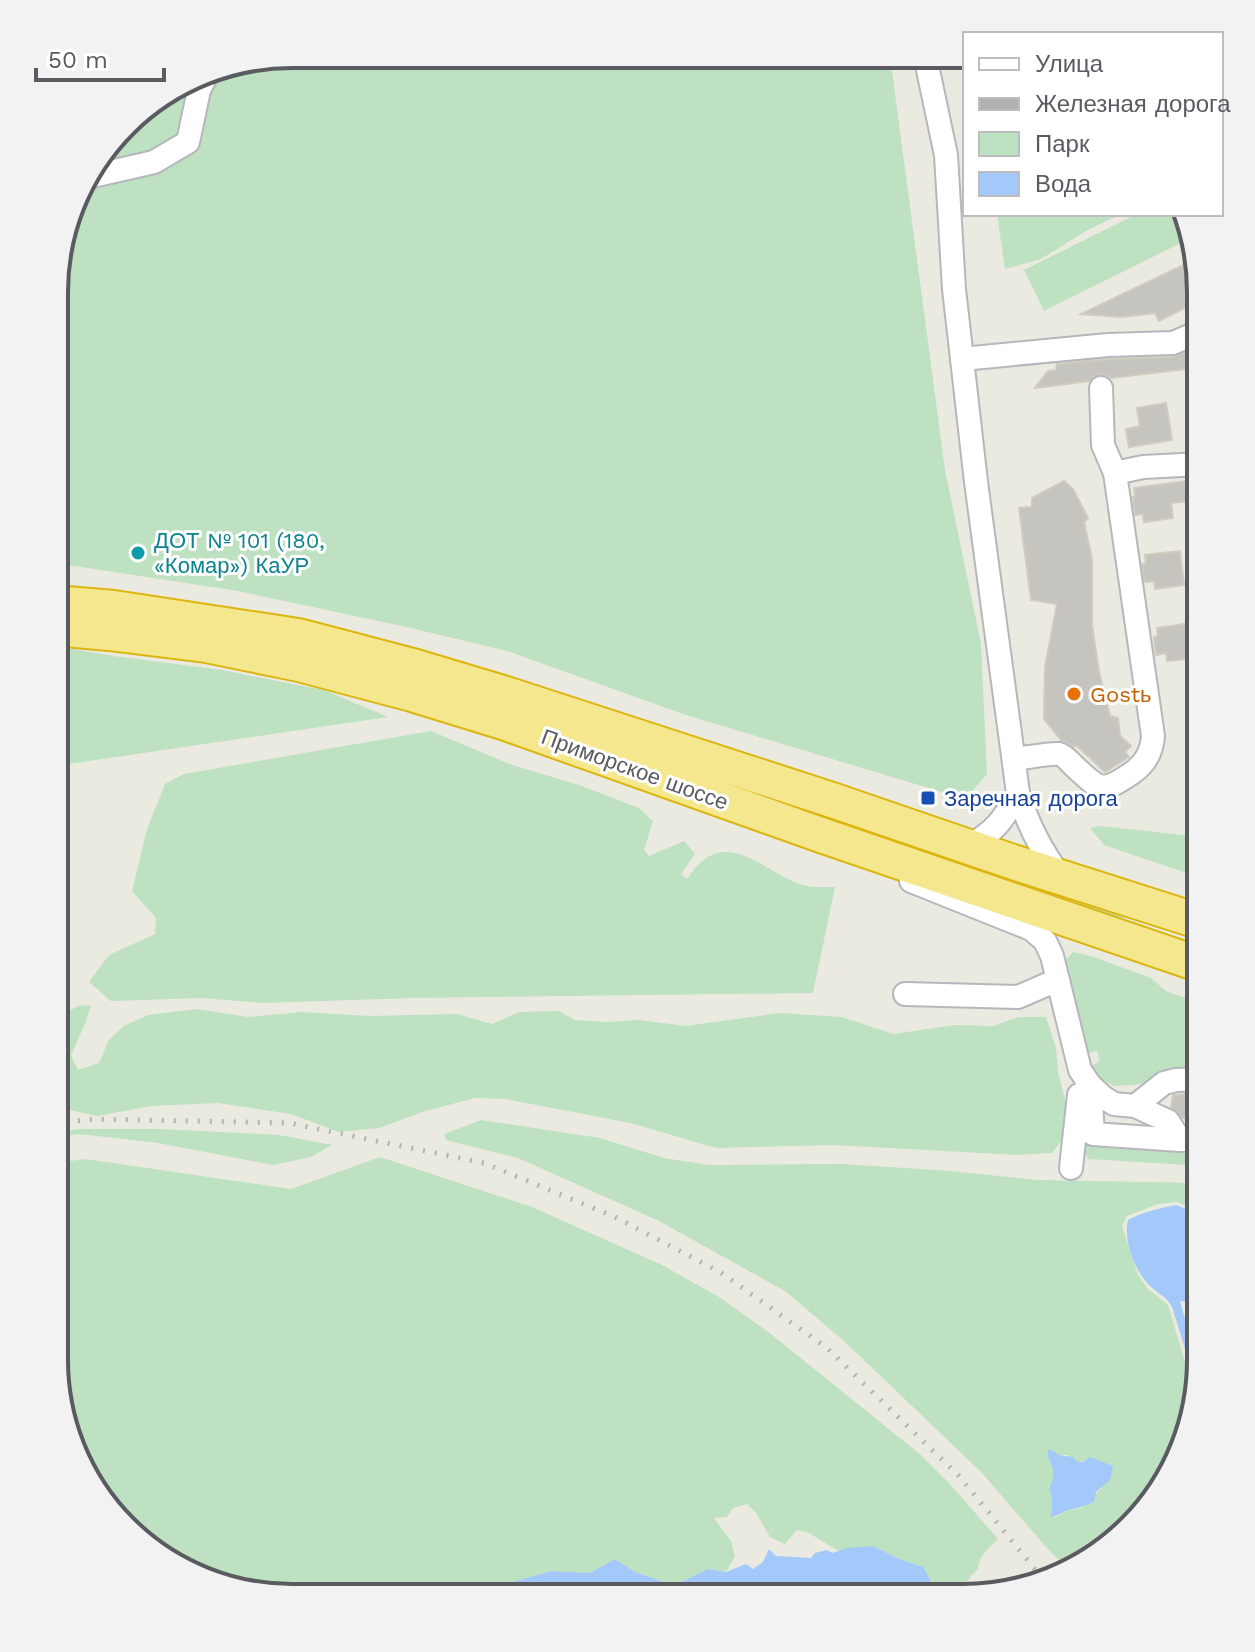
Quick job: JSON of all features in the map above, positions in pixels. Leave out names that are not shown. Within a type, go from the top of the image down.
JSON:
[{"type":"highway","name":"Приморское шоссе","points":[[68,604],[142,612],[298,636],[431,671],[821,835],[1187,960]]},
{"type":"highway","name":"Приморское шоссе","points":[[68,629],[206,645],[299,664],[503,722],[602,741],[968,847],[1187,918]]},
{"type":"street","points":[[928,68],[946,155],[954,289],[978,498],[1018,793],[1035,839],[1061,877]]},
{"type":"street","points":[[102,174],[154,162],[188,142],[200,88]]},
{"type":"street","points":[[1173,343],[1187,337]]},
{"type":"street","points":[[962,359],[1108,345],[1187,343]]},
{"type":"street","points":[[1014,759],[1059,754],[1094,785],[1104,788],[1141,767],[1152,747],[1153,736],[1115,473],[1103,445],[1101,388]]},
{"type":"street","points":[[1115,473],[1143,467],[1187,465]]},
{"type":"street","points":[[968,847],[995,830],[1018,793]]},
{"type":"street","points":[[821,835],[921,886],[1031,929],[1045,941],[1052,956],[1085,1078],[1093,1134],[1187,1140]]},
{"type":"street","points":[[905,994],[1018,997],[1048,984],[1059,984]]},
{"type":"street","points":[[1085,1078],[1114,1104],[1135,1106],[1168,1121],[1187,1137]]},
{"type":"street","points":[[1071,1168],[1085,1078]]},
{"type":"street","points":[[1135,1106],[1164,1083],[1187,1080]]},
{"type":"green space","points":[[292,68],[892,68],[945,470],[981,644],[987,774],[965,799],[683,714],[507,651],[238,591],[68,565],[70,263],[85,206],[106,167],[144,124],[167,106],[220,80],[263,70]]},
{"type":"green space","points":[[997,216],[1117,216],[1041,259],[1005,269]]},
{"type":"green space","points":[[1133,216],[1173,216],[1181,243],[1044,311],[1024,270]]},
{"type":"green space","points":[[68,648],[222,670],[324,690],[388,717],[68,764]]},
{"type":"green space","points":[[431,731],[512,765],[579,785],[639,808],[653,821],[644,850],[649,856],[684,841],[695,854],[681,874],[687,879],[699,864],[712,855],[725,852],[751,859],[803,885],[835,887],[813,993],[262,1003],[201,998],[111,1001],[89,982],[109,955],[155,934],[156,918],[132,891],[147,829],[165,784],[184,774]]},
{"type":"green space","points":[[620,743],[1124,914],[1122,923],[618,751]]},
{"type":"green space","points":[[1101,826],[1187,835],[1187,873],[1104,845],[1090,828]]},
{"type":"green space","points":[[1073,952],[1091,956],[1151,978],[1166,991],[1187,999],[1187,1075],[1114,1086],[1096,1077],[1091,1066],[1100,1061],[1097,1051],[1088,1053],[1075,1011],[1065,961]]},
{"type":"green space","points":[[91,1005],[71,1055],[78,1070],[99,1063],[109,1040],[124,1026],[148,1015],[197,1009],[248,1017],[302,1012],[369,1016],[457,1014],[492,1024],[519,1012],[559,1011],[575,1020],[640,1020],[685,1026],[780,1013],[842,1017],[893,1034],[955,1025],[993,1026],[1019,1017],[1046,1017],[1056,1048],[1058,1072],[1070,1119],[1062,1140],[1052,1153],[1017,1155],[834,1145],[716,1148],[630,1123],[505,1099],[475,1098],[422,1112],[379,1128],[339,1132],[291,1114],[218,1103],[151,1106],[98,1116],[68,1110],[68,1012],[78,1006]]},
{"type":"green space","points":[[481,1120],[600,1138],[664,1158],[709,1165],[843,1164],[1038,1180],[1187,1183],[1187,1207],[1177,1202],[1158,1204],[1127,1216],[1122,1226],[1138,1275],[1147,1288],[1168,1305],[1187,1369],[1183,1404],[1164,1459],[1149,1485],[1111,1528],[1061,1562],[982,1473],[845,1342],[785,1291],[659,1221],[518,1158],[446,1140],[444,1134]],"holes":[[[1047,1455],[1068,1455],[1076,1461],[1106,1464],[1102,1488],[1081,1508],[1051,1517],[1054,1467]]]},
{"type":"green space","points":[[161,1129],[279,1135],[332,1145],[311,1157],[273,1165],[158,1143],[79,1134],[68,1136],[68,1130]]},
{"type":"green space","points":[[1087,1140],[1187,1147],[1187,1165],[1088,1159],[1083,1150]]},
{"type":"green space","points":[[380,1157],[532,1207],[662,1265],[719,1297],[771,1334],[921,1455],[998,1539],[985,1552],[978,1569],[963,1584],[935,1584],[922,1567],[873,1546],[839,1551],[807,1532],[797,1530],[785,1544],[770,1537],[747,1504],[733,1508],[727,1517],[714,1518],[731,1541],[735,1556],[726,1572],[708,1569],[670,1584],[635,1572],[615,1559],[590,1573],[552,1571],[512,1582],[482,1584],[263,1582],[220,1572],[193,1561],[167,1546],[124,1508],[106,1485],[80,1432],[68,1375],[68,1161],[86,1159],[291,1189]]},
{"type":"water","points":[[1177,1205],[1187,1210],[1187,1302],[1180,1301],[1187,1326],[1187,1355],[1172,1307],[1149,1285],[1131,1255],[1127,1237],[1128,1220]]},
{"type":"water","points":[[1049,1449],[1059,1455],[1073,1457],[1076,1461],[1083,1462],[1090,1457],[1113,1466],[1110,1480],[1096,1492],[1094,1502],[1051,1517],[1049,1489],[1053,1472],[1047,1455]]},
{"type":"water","points":[[873,1546],[923,1567],[935,1584],[670,1584],[708,1569],[726,1572],[746,1564],[753,1569],[763,1562],[769,1549],[776,1556],[811,1558],[815,1553],[827,1550],[832,1553],[847,1548]]},
{"type":"water","points":[[615,1559],[635,1572],[670,1584],[482,1584],[512,1582],[552,1571],[590,1573]]},
{"type":"building","points":[[1185,264],[1187,307],[1159,321],[1155,313],[1121,317],[1081,314]]},
{"type":"building","points":[[1187,352],[1187,369],[1111,378],[1100,374],[1089,381],[1035,388],[1048,371],[1056,370],[1057,364],[1173,357]]},
{"type":"building","points":[[1166,403],[1172,440],[1129,447],[1126,429],[1140,426],[1137,408]]},
{"type":"building","points":[[1064,481],[1073,489],[1088,518],[1084,522],[1092,559],[1092,625],[1099,672],[1110,716],[1118,718],[1120,736],[1131,746],[1125,752],[1129,757],[1105,772],[1076,745],[1074,747],[1061,740],[1044,719],[1045,667],[1057,604],[1031,600],[1019,508],[1032,507],[1032,498]]},
{"type":"building","points":[[1187,481],[1187,501],[1171,503],[1173,518],[1144,522],[1143,514],[1135,515],[1134,488]]},
{"type":"building","points":[[1180,551],[1184,585],[1155,589],[1154,581],[1145,582],[1142,564],[1146,564],[1145,555]]},
{"type":"building","points":[[1187,624],[1187,659],[1167,661],[1166,653],[1156,655],[1154,637],[1158,636],[1157,628]]},
{"type":"building","points":[[1187,1094],[1187,1118],[1171,1107],[1173,1095]]},
{"type":"railway","points":[[68,1122],[95,1119],[289,1123],[484,1163],[615,1217],[720,1272],[827,1348],[959,1476],[1037,1571]]},
{"type":"place","name":"ДОТ № 101 (180, «Комар») КаУР","points":[[138,553]]},
{"type":"place","name":"Gostь","points":[[1074,694]]},
{"type":"place","name":"Заречная дорога","points":[[928,798]]}]
